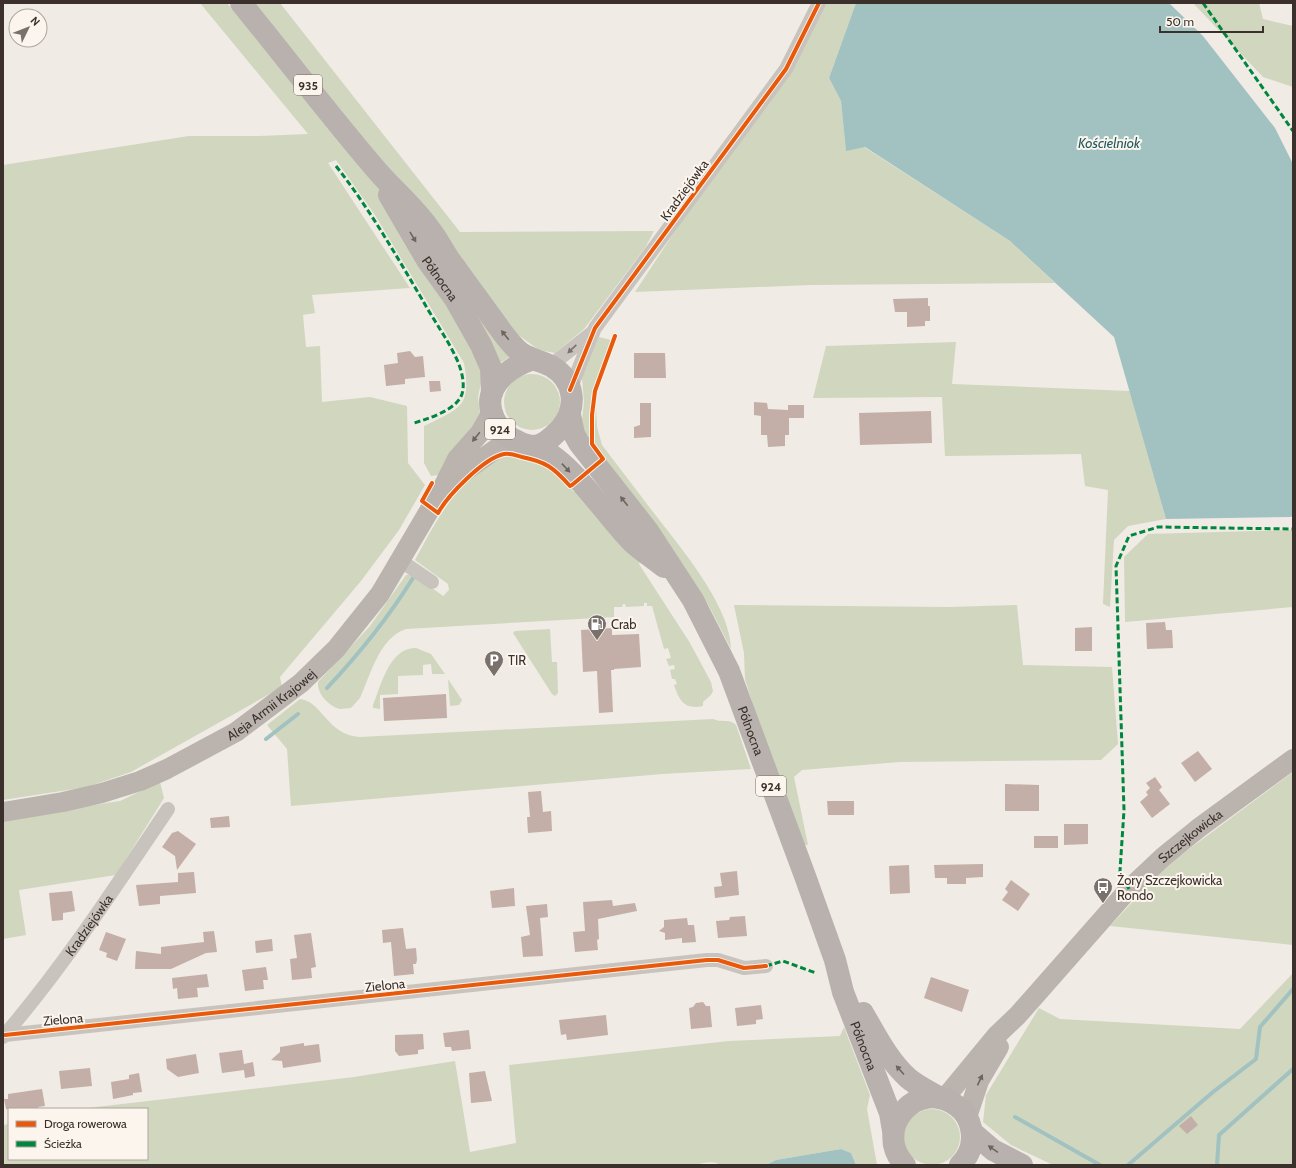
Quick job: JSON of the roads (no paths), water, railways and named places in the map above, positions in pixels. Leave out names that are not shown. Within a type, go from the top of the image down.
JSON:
[{"type":"main road","name":"Północna","points":[[241,3],[374,168],[411,205],[509,341],[521,353],[542,362]]},
{"type":"main road","name":"Północna","points":[[374,168],[427,260],[455,299],[484,350],[491,368],[492,403]]},
{"type":"main road","name":"924","points":[[534,446],[514,440],[500,428],[492,403],[495,385],[520,364],[542,362],[561,374],[570,390],[572,405],[570,414]]},
{"type":"main road","name":"Aleja Armii Krajowej","points":[[8,811],[69,801],[140,781],[182,762],[236,732],[301,683],[336,649],[380,594],[401,561],[442,489],[457,459],[480,432],[492,403]]},
{"type":"main road","name":"Północna","points":[[570,414],[574,434],[579,443],[648,531],[700,613],[738,692],[835,960],[843,992],[890,1113],[893,1131]]},
{"type":"main road","points":[[534,446],[541,444],[553,436],[570,414]]},
{"type":"main road","name":"Aleja Armii Krajowej","points":[[442,489],[488,454],[514,440]]},
{"type":"main road","name":"Północna","points":[[534,446],[545,451],[561,463],[633,542],[676,576]]},
{"type":"main road","name":"Szczejkowicka","points":[[942,1098],[996,1036],[1018,1015],[1117,902],[1163,857],[1293,759]]},
{"type":"main road","name":"Północna","points":[[835,960],[888,1055],[907,1077],[942,1098]]},
{"type":"main road","name":"Szczejkowicka","points":[[969,1125],[979,1081],[1018,1015]]},
{"type":"main road","points":[[893,1131],[899,1117],[909,1105],[923,1098],[942,1098]]},
{"type":"main road","name":"924","points":[[942,1098],[958,1107],[969,1125]]},
{"type":"main road","points":[[960,1165],[969,1151],[969,1125]]},
{"type":"main road","points":[[969,1125],[993,1150],[1022,1165]]},
{"type":"main road","name":"924","points":[[893,1131],[894,1144],[900,1162]]},
{"type":"street","name":"Kradziejówka","points":[[570,390],[593,332],[786,70],[819,3]]},
{"type":"street","name":"Kradziejówka","points":[[542,362],[593,332]]},
{"type":"street","points":[[401,561],[432,582]]},
{"type":"street","name":"Kradziejówka","points":[[4,1036],[39,992],[114,889],[168,809]]},
{"type":"street","name":"Zielona","points":[[4,1036],[707,960],[718,960],[744,968],[766,966]]},
{"type":"water","name":"Kościelniok","points":[[856,3],[1169,3],[1203,36],[1275,128],[1293,164],[1293,515],[1291,517],[1166,519],[1114,337],[1010,241],[865,147],[846,151],[841,101],[829,78]]},
{"type":"water","points":[[841,1149],[851,1153],[856,1165],[766,1165],[776,1160]]},
{"type":"waterway","points":[[327,688],[373,635],[413,578]]},
{"type":"waterway","points":[[266,739],[298,714]]},
{"type":"waterway","points":[[1128,1165],[1213,1092],[1256,1059],[1260,1027],[1293,989]]},
{"type":"waterway","points":[[1217,1165],[1219,1135],[1293,1069]]},
{"type":"waterway","points":[[1015,1117],[1100,1165]]},
{"type":"place","name":"Crab","points":[[597,641]]},
{"type":"place","name":"TIR","points":[[494,677]]},
{"type":"place","name":"Żory Szczejkowicka Rondo","points":[[1103,904]]}]
